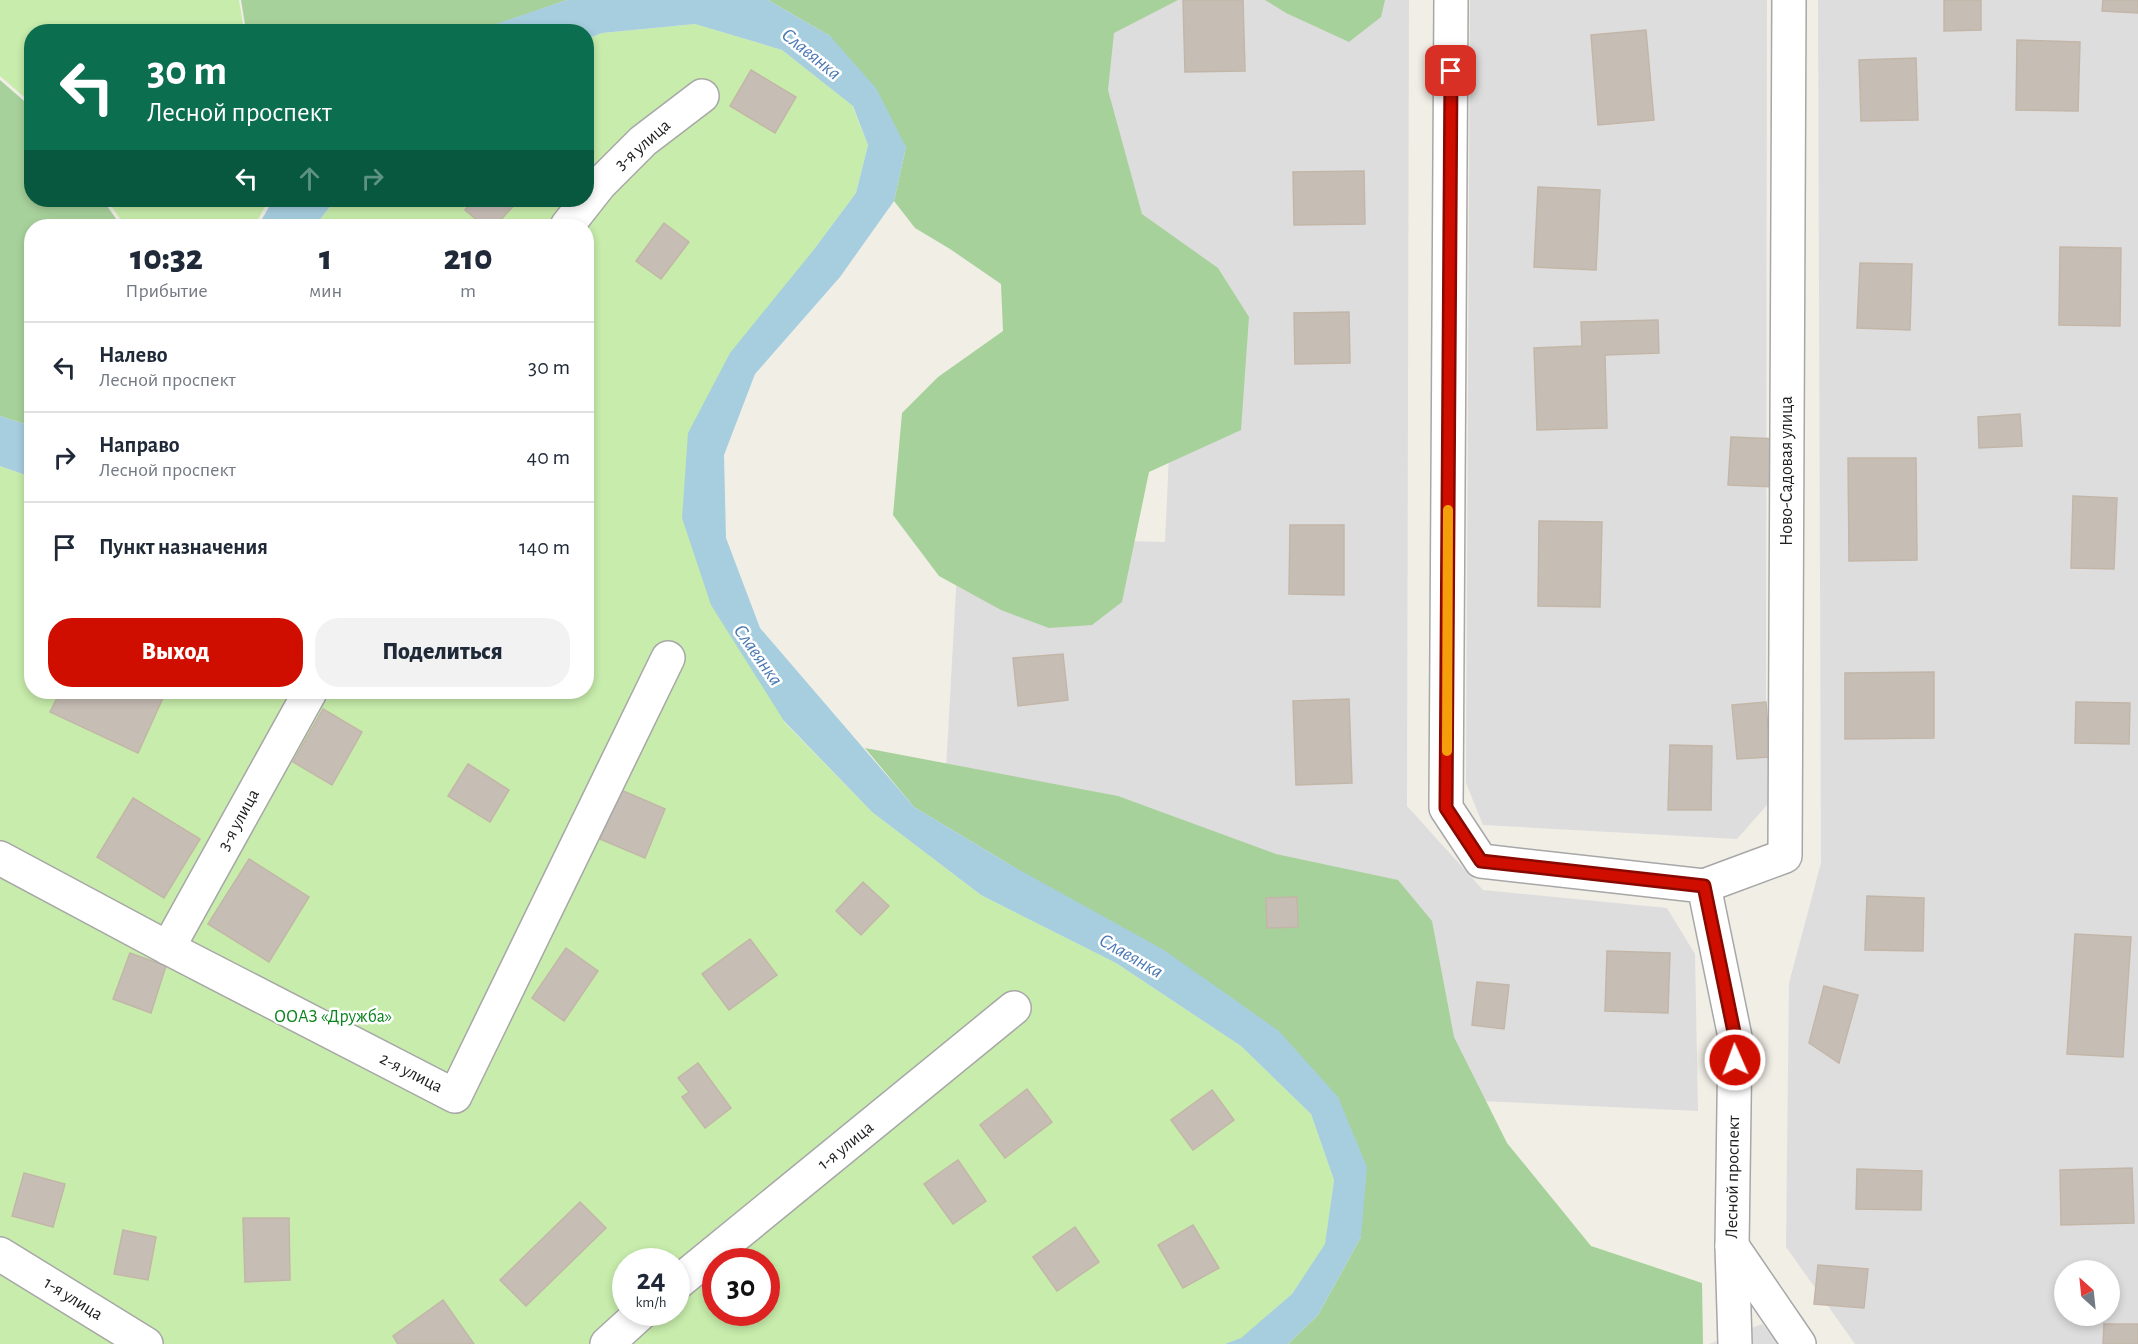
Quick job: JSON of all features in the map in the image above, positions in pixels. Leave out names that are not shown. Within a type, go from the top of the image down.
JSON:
[{"type":"street","points":[[1451,0],[1446,808],[1481,861],[1704,886]]},
{"type":"street","name":"Ново-Садовая улица","points":[[1704,886],[1785,856],[1790,0]]},
{"type":"street","name":"3-я улица","points":[[594,192],[643,141],[702,96]]},
{"type":"street","name":"3-я улица","points":[[572,219],[582,207]]},
{"type":"street","name":"2-я улица","points":[[0,858],[168,948],[455,1096],[668,658]]},
{"type":"street","name":"3-я улица","points":[[168,948],[306,699]]},
{"type":"street","name":"Лесной проспект","points":[[1704,886],[1735,1037],[1732,1246],[1735,1344]]},
{"type":"street","name":"1-я улица","points":[[690,1273],[1014,1008]]},
{"type":"street","points":[[1732,1246],[1799,1344]]},
{"type":"street","name":"1-я улица","points":[[0,1254],[146,1344]]},
{"type":"street","points":[[607,1344],[627,1326]]},
{"type":"shaded area","points":[[1102,0],[1409,0],[1407,806],[1483,890],[1667,908],[1695,954],[1698,1111],[1415,1098],[945,787],[959,536],[1165,542],[1177,275],[1097,259]]},
{"type":"shaded area","points":[[1470,0],[1767,0],[1766,702],[1770,757],[1768,804],[1737,839],[1483,825],[1466,783]]},
{"type":"shaded area","points":[[1818,0],[2138,0],[2138,1344],[1855,1344],[1786,1247],[1789,983],[1821,863]]},
{"type":"shaded area","points":[[1762,1324],[1779,1344],[1709,1344]]},
{"type":"green space","points":[[0,0],[239,0],[243,24],[24,24],[24,97],[0,76]]},
{"type":"green space","points":[[241,0],[567,0],[498,24],[245,24]]},
{"type":"green space","points":[[768,0],[1178,0],[1114,33],[1108,90],[1142,214],[1218,268],[1249,317],[1241,430],[1149,472],[1122,602],[1092,625],[1049,628],[1001,610],[939,576],[893,515],[902,413],[938,377],[1003,331],[1001,284],[915,228],[894,201],[906,147],[830,36]]},
{"type":"green space","points":[[1265,0],[1385,0],[1381,17],[1349,42],[1286,13]]},
{"type":"green space","name":"ООАЗ «Дружба»","points":[[695,24],[782,50],[852,105],[868,145],[856,193],[812,252],[688,433],[784,722],[872,812],[981,895],[1116,963],[1241,1046],[1311,1114],[1334,1180],[1325,1245],[1292,1294],[1241,1339],[1225,1344],[0,1344],[0,466],[24,475],[24,699],[594,699],[594,219],[320,219],[330,207],[594,207],[594,36],[602,33]]},
{"type":"green space","points":[[0,80],[24,101],[24,207],[108,207],[116,219],[24,219],[24,424],[0,416]]},
{"type":"green space","points":[[112,207],[265,207],[258,219],[120,219]]},
{"type":"green space","points":[[865,748],[1118,796],[1276,854],[1398,880],[1432,921],[1454,1037],[1507,1143],[1591,1246],[1702,1283],[1703,1344],[1288,1344],[1318,1315],[1361,1237],[1338,1097],[1009,864],[914,807]]},
{"type":"water","name":"Славянка","points":[[567,0],[768,0],[830,36],[876,88],[906,147],[894,201],[840,277],[755,374],[724,455],[726,538],[760,628],[914,807],[1009,864],[1164,950],[1279,1031],[1338,1097],[1367,1167],[1361,1237],[1318,1315],[1288,1344],[1225,1344],[1241,1338],[1292,1294],[1325,1244],[1334,1180],[1311,1114],[1241,1046],[1116,963],[981,895],[872,812],[784,721],[711,605],[682,518],[688,433],[730,353],[812,252],[856,193],[868,145],[853,106],[782,50],[695,24],[602,33],[594,36],[594,24],[496,24]]},
{"type":"water","points":[[269,207],[330,207],[320,219],[262,219]]},
{"type":"water","points":[[0,416],[24,424],[24,475],[0,466]]},
{"type":"building","points":[[1183,0],[1243,0],[1245,71],[1185,72]]},
{"type":"building","points":[[1944,0],[1981,0],[1981,30],[1944,31]]},
{"type":"building","points":[[2103,0],[2138,0],[2138,13],[2102,11]]},
{"type":"building","points":[[1646,30],[1654,120],[1598,125],[1591,35]]},
{"type":"building","points":[[2017,40],[2080,42],[2078,111],[2016,110]]},
{"type":"building","points":[[1916,58],[1918,120],[1861,121],[1859,60]]},
{"type":"building","points":[[751,70],[796,97],[775,133],[730,106]]},
{"type":"building","points":[[1364,171],[1365,224],[1294,225],[1293,172]]},
{"type":"building","points":[[1538,187],[1600,190],[1596,270],[1534,267]]},
{"type":"building","points":[[468,207],[513,207],[501,219],[476,219],[465,210]]},
{"type":"building","points":[[664,223],[689,242],[661,279],[636,261]]},
{"type":"building","points":[[2060,247],[2121,248],[2120,326],[2059,325]]},
{"type":"building","points":[[1860,263],[1912,264],[1910,330],[1857,328]]},
{"type":"building","points":[[1349,312],[1350,363],[1295,364],[1294,313]]},
{"type":"building","points":[[1658,320],[1659,353],[1605,355],[1607,428],[1537,430],[1534,348],[1582,346],[1581,322]]},
{"type":"building","points":[[2020,414],[2022,446],[1979,448],[1978,417]]},
{"type":"building","points":[[1731,437],[1779,439],[1776,487],[1728,485]]},
{"type":"building","points":[[1848,458],[1916,458],[1917,560],[1849,561]]},
{"type":"building","points":[[2073,496],[2117,498],[2114,569],[2071,568]]},
{"type":"building","points":[[1539,521],[1602,522],[1600,607],[1538,606]]},
{"type":"building","points":[[1290,525],[1344,525],[1344,595],[1289,594]]},
{"type":"building","points":[[1063,654],[1068,700],[1018,706],[1013,658]]},
{"type":"building","points":[[1934,672],[1934,738],[1845,739],[1845,673]]},
{"type":"building","points":[[56,699],[163,699],[138,753],[50,712]]},
{"type":"building","points":[[1349,699],[1352,783],[1296,785],[1293,701]]},
{"type":"building","points":[[1766,702],[1770,757],[1737,759],[1732,705]]},
{"type":"building","points":[[2076,702],[2130,703],[2129,744],[2075,743]]},
{"type":"building","points":[[323,709],[362,732],[332,785],[293,762]]},
{"type":"building","points":[[1670,745],[1712,746],[1711,810],[1668,810]]},
{"type":"building","points":[[468,764],[509,790],[490,822],[448,796]]},
{"type":"building","points":[[621,790],[665,809],[645,858],[600,839]]},
{"type":"building","points":[[133,798],[200,839],[164,898],[97,857]]},
{"type":"building","points":[[249,859],[309,897],[269,962],[208,924]]},
{"type":"building","points":[[863,882],[889,906],[861,935],[836,911]]},
{"type":"building","points":[[1867,896],[1924,898],[1923,951],[1865,950]]},
{"type":"building","points":[[1297,897],[1298,927],[1267,928],[1266,898]]},
{"type":"building","points":[[2075,934],[2131,937],[2123,1057],[2067,1054]]},
{"type":"building","points":[[750,939],[777,975],[729,1010],[702,974]]},
{"type":"building","points":[[566,948],[598,971],[564,1021],[532,998]]},
{"type":"building","points":[[1607,951],[1670,953],[1668,1013],[1605,1011]]},
{"type":"building","points":[[130,953],[166,966],[151,1013],[113,999]]},
{"type":"building","points":[[1477,982],[1509,985],[1504,1029],[1472,1025]]},
{"type":"building","points":[[1824,986],[1858,995],[1839,1063],[1809,1043]]},
{"type":"building","points":[[698,1063],[731,1108],[705,1128],[682,1097],[689,1092],[678,1078]]},
{"type":"building","points":[[1027,1089],[1052,1122],[1005,1158],[980,1125]]},
{"type":"building","points":[[1212,1090],[1234,1120],[1193,1150],[1171,1120]]},
{"type":"building","points":[[958,1160],[986,1201],[953,1224],[924,1184]]},
{"type":"building","points":[[2132,1168],[2134,1223],[2061,1225],[2060,1170]]},
{"type":"building","points":[[1857,1169],[1922,1171],[1921,1210],[1856,1209]]},
{"type":"building","points":[[24,1173],[65,1184],[53,1227],[12,1216]]},
{"type":"building","points":[[580,1202],[606,1228],[526,1306],[500,1280]]},
{"type":"building","points":[[243,1218],[289,1218],[290,1280],[245,1282]]},
{"type":"building","points":[[1193,1225],[1219,1268],[1183,1288],[1158,1245]]},
{"type":"building","points":[[1075,1227],[1099,1262],[1057,1291],[1033,1257]]},
{"type":"building","points":[[123,1230],[156,1237],[148,1280],[114,1274]]},
{"type":"building","points":[[1818,1265],[1868,1269],[1864,1308],[1814,1304]]},
{"type":"building","points":[[443,1300],[474,1344],[398,1344],[393,1336]]},
{"type":"building","points":[[2138,1324],[2138,1344],[2103,1344],[2104,1326]]},
{"type":"slow traffic","points":[[1447,751],[1448,510]]},
{"type":"route","points":[[1451,71],[1446,808],[1481,861],[1704,886],[1735,1037],[1735,1060]]}]
